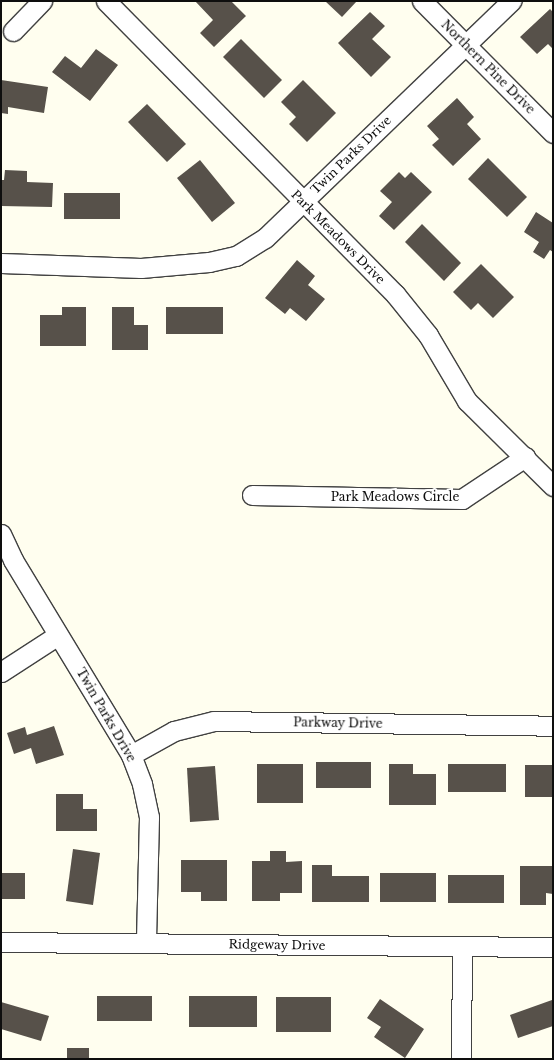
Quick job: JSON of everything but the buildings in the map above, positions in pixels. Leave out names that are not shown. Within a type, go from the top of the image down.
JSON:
[{"type":"street","points":[[13,31],[42,1]]},
{"type":"street","name":"Park Meadows Drive","points":[[106,1],[395,294],[428,336],[467,401],[553,486]]},
{"type":"street","name":"Northern Pine Drive","points":[[422,1],[553,133]]},
{"type":"street","name":"Twin Parks Drive","points":[[1,263],[141,268],[229,258],[265,238],[511,1]]},
{"type":"street","name":"Park Meadows Circle","points":[[252,495],[462,499],[525,457]]},
{"type":"street","name":"Twin Parks Drive","points":[[1,534],[13,560],[131,755],[142,784],[148,816],[146,944]]},
{"type":"street","points":[[1,672],[58,635]]},
{"type":"street","name":"Parkway Drive","points":[[131,755],[174,731],[214,721],[553,726]]},
{"type":"street","name":"Ridgeway Drive","points":[[1,942],[553,947]]},
{"type":"street","points":[[461,1059],[462,946]]}]
